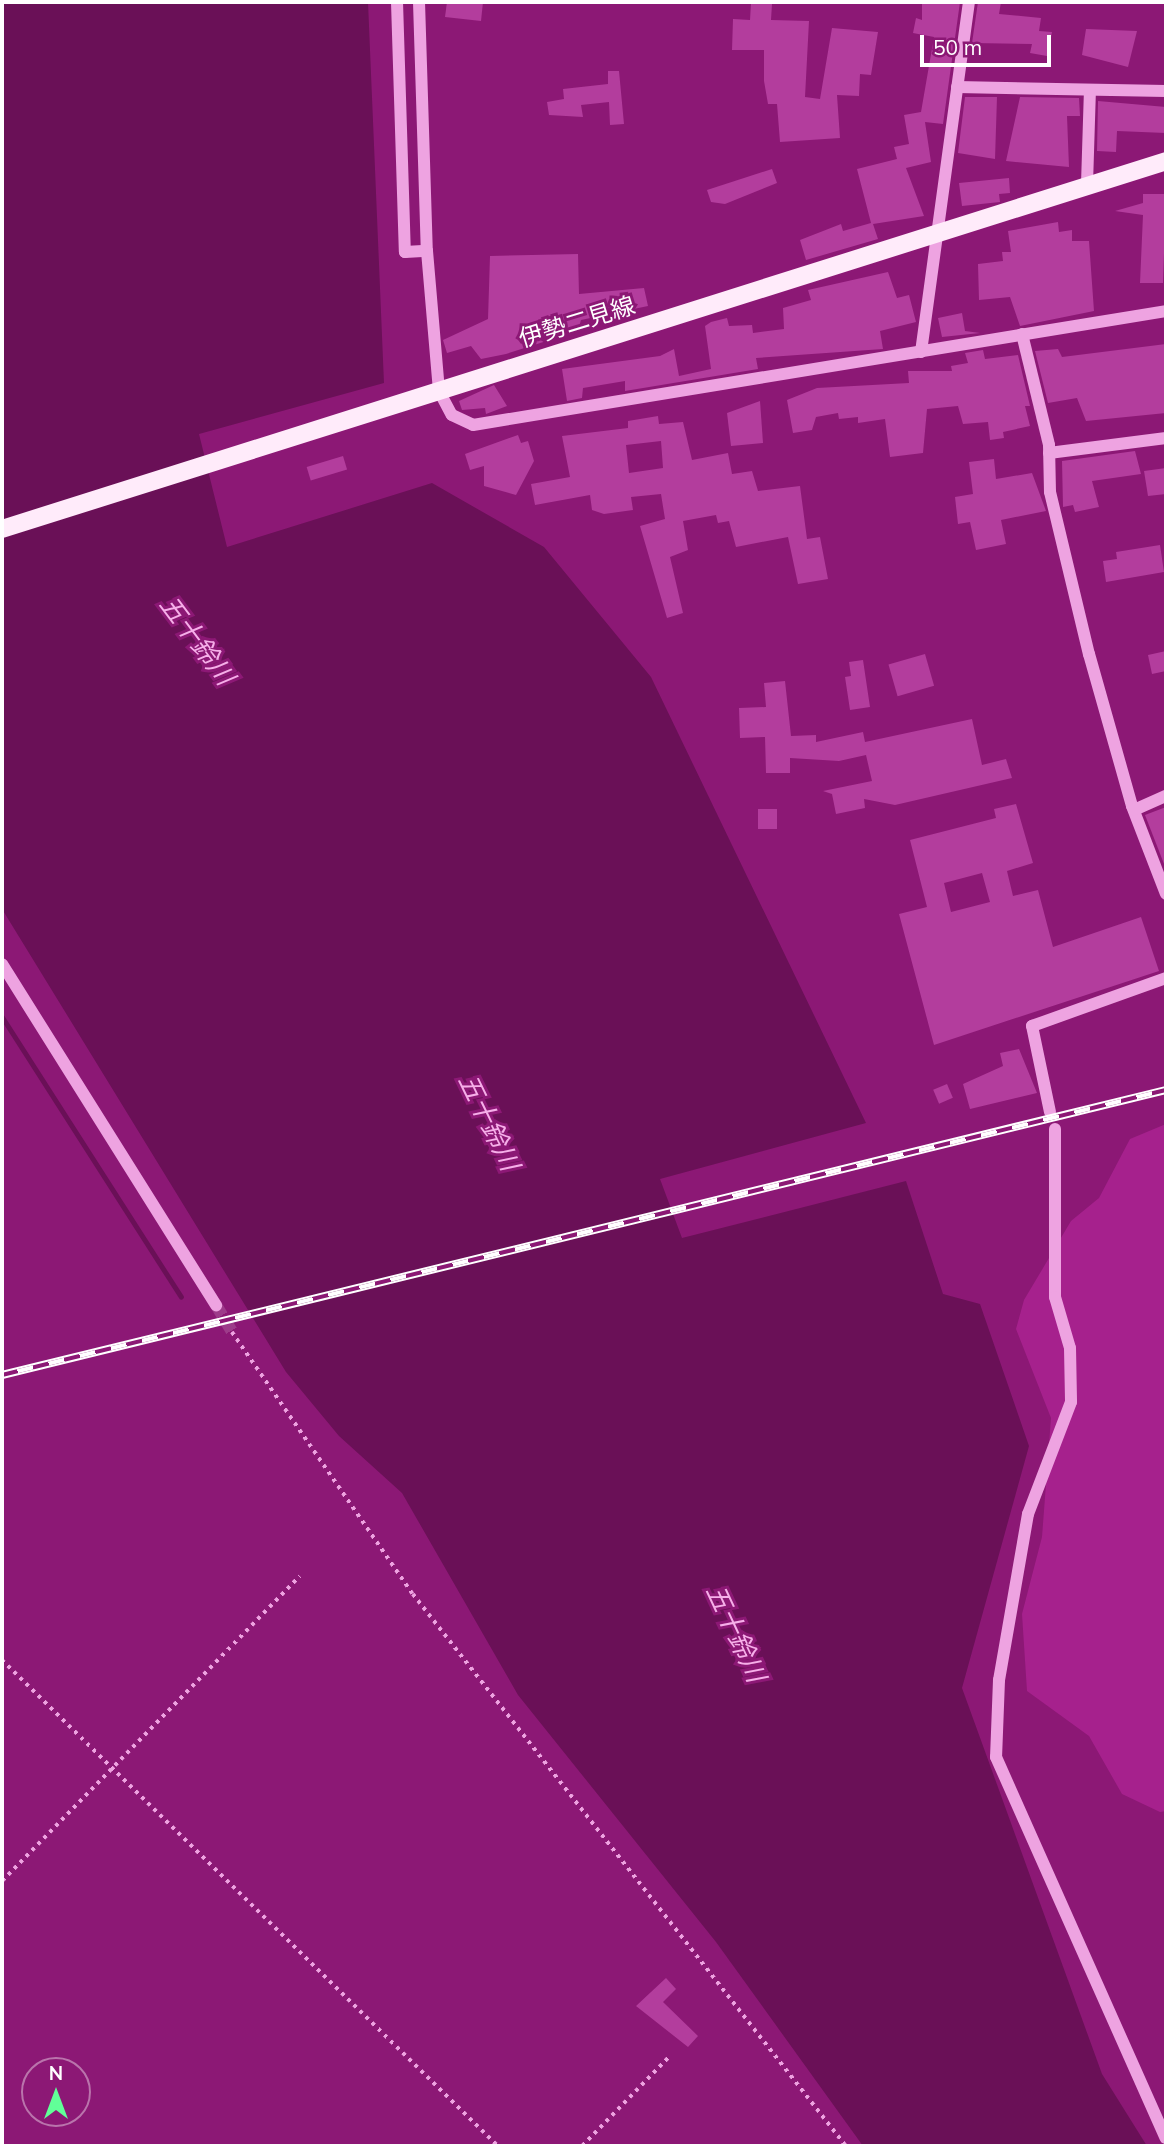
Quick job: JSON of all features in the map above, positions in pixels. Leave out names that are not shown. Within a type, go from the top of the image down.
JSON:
[{"type":"main road","name":"伊勢二見線","points":[[2,529],[938,236],[1087,184],[1166,161]]},
{"type":"street","points":[[397,2],[405,253],[428,251]]},
{"type":"street","points":[[419,2],[428,251],[439,391],[452,415],[473,425],[1166,311]]},
{"type":"street","points":[[921,352],[970,2]]},
{"type":"street","points":[[957,87],[1166,91]]},
{"type":"street","points":[[1087,184],[1090,90]]},
{"type":"street","points":[[1022,334],[1049,453],[1053,506],[1134,810],[1166,894]]},
{"type":"street","points":[[1049,453],[1166,438]]},
{"type":"street","points":[[1134,810],[1166,796]]},
{"type":"street","points":[[2,964],[216,1305]]},
{"type":"street","points":[[1050,1112],[1032,1026],[1166,978]]},
{"type":"street","points":[[1055,1129],[1055,1297],[1070,1348],[1071,1402],[1028,1514],[999,1680],[996,1757],[1166,2138]]},
{"type":"path","points":[[232,1332],[414,1594],[846,2146]]},
{"type":"path","points":[[2,1881],[300,1576]]},
{"type":"path","points":[[2,1660],[498,2146]]},
{"type":"path","points":[[582,2146],[670,2057]]},
{"type":"shaded area","points":[[1166,1124],[1166,1811],[1160,1812],[1122,1794],[1089,1736],[1027,1691],[1022,1614],[1042,1537],[1051,1418],[1016,1329],[1024,1300],[1071,1221],[1099,1198],[1130,1139]]},
{"type":"water","name":"五十鈴川","points":[[2,2],[368,2],[384,383],[199,434],[227,547],[432,483],[544,547],[651,677],[866,1123],[660,1179],[682,1238],[906,1181],[943,1294],[980,1304],[1029,1446],[962,1688],[1102,2074],[1147,2146],[863,2146],[716,1942],[518,1695],[402,1493],[339,1436],[286,1372],[2,909]]},
{"type":"building","points":[[447,2],[483,2],[481,21],[445,17]]},
{"type":"building","points":[[922,2],[960,2],[943,124],[925,122],[931,162],[906,168],[924,216],[873,224],[878,239],[806,260],[800,240],[841,224],[843,231],[871,223],[857,169],[897,159],[894,147],[909,144],[904,115],[921,112],[934,37],[913,33],[916,18],[922,20]]},
{"type":"building","points":[[978,2],[1001,2],[999,14],[1041,18],[1039,31],[1052,32],[1047,56],[1030,53],[1032,44],[972,43]]},
{"type":"building","points":[[751,3],[772,4],[771,20],[809,21],[805,97],[820,99],[832,28],[878,32],[871,75],[860,74],[859,96],[837,95],[840,138],[780,142],[777,104],[768,104],[764,81],[764,50],[732,50],[733,19],[750,20]]},
{"type":"building","points":[[1086,29],[1137,31],[1128,67],[1082,55]]},
{"type":"building","points":[[608,71],[619,71],[624,124],[610,125],[609,102],[581,105],[583,117],[549,115],[547,102],[564,99],[563,89],[608,84]]},
{"type":"building","points":[[965,97],[997,97],[995,159],[958,153]]},
{"type":"building","points":[[1020,97],[1079,98],[1080,116],[1067,116],[1069,167],[1006,161]]},
{"type":"building","points":[[1098,101],[1166,107],[1166,133],[1117,131],[1116,152],[1097,151]]},
{"type":"building","points":[[772,169],[777,183],[725,204],[711,202],[707,190]]},
{"type":"building","points":[[1009,178],[1010,193],[999,194],[1000,202],[962,206],[959,183]]},
{"type":"building","points":[[1143,194],[1166,194],[1163,283],[1140,283],[1143,215],[1115,211],[1143,203]]},
{"type":"building","points":[[1058,222],[1059,232],[1072,230],[1072,241],[1089,241],[1094,311],[1020,326],[1010,297],[979,300],[978,264],[1003,261],[1002,252],[1011,252],[1008,231]]},
{"type":"building","points":[[578,254],[579,294],[644,288],[648,306],[581,320],[578,331],[506,354],[481,359],[471,346],[447,353],[443,340],[488,319],[490,256]]},
{"type":"building","points":[[888,272],[897,298],[909,295],[916,322],[880,331],[883,349],[756,358],[758,369],[625,391],[625,381],[583,388],[582,398],[567,401],[562,369],[660,356],[674,349],[679,376],[711,369],[705,326],[711,322],[727,318],[729,326],[752,325],[753,333],[784,329],[783,308],[811,300],[808,290]]},
{"type":"building","points":[[962,313],[965,331],[980,333],[942,337],[938,318]]},
{"type":"building","points":[[1166,344],[1166,413],[1086,421],[1077,398],[1048,403],[1035,351],[1058,349],[1062,357]]},
{"type":"building","points":[[983,350],[985,359],[1018,355],[1030,406],[1025,406],[1030,426],[1003,432],[1004,438],[990,440],[988,422],[963,424],[958,406],[927,409],[923,453],[890,457],[885,419],[858,423],[858,417],[839,419],[838,413],[816,417],[812,430],[793,433],[787,400],[817,388],[909,383],[908,371],[952,371],[951,366],[968,363],[965,353]]},
{"type":"building","points":[[494,385],[507,406],[486,414],[485,408],[462,410],[459,401]]},
{"type":"building","points":[[760,401],[763,443],[731,446],[727,413]]},
{"type":"building","points":[[658,416],[659,424],[683,422],[692,460],[728,453],[732,474],[752,471],[758,491],[800,486],[807,539],[820,537],[828,579],[798,584],[788,537],[736,547],[729,521],[718,523],[716,515],[683,521],[688,550],[670,557],[683,613],[667,618],[640,526],[665,519],[661,494],[631,497],[633,510],[604,514],[592,510],[590,495],[535,505],[531,484],[570,477],[562,436],[628,428],[628,421]],"holes":[[[661,441],[663,468],[629,473],[626,445]]]},
{"type":"building","points":[[518,435],[521,443],[528,441],[534,461],[516,495],[484,486],[484,466],[470,470],[465,454]]},
{"type":"building","points":[[1135,451],[1141,474],[1092,481],[1099,507],[1075,512],[1073,505],[1063,507],[1062,461]]},
{"type":"building","points":[[343,456],[347,469],[311,480],[307,467]]},
{"type":"building","points":[[994,459],[996,479],[1032,473],[1046,511],[1001,520],[1006,544],[976,550],[970,522],[958,524],[955,497],[973,494],[969,462]]},
{"type":"building","points":[[1166,468],[1166,494],[1148,496],[1144,471]]},
{"type":"building","points":[[1160,545],[1164,572],[1106,582],[1103,561],[1117,559],[1116,552]]},
{"type":"building","points":[[1166,651],[1166,671],[1152,674],[1148,655]]},
{"type":"building","points":[[925,654],[934,686],[898,696],[888,664]]},
{"type":"building","points":[[863,660],[870,707],[850,710],[845,677],[851,676],[849,662]]},
{"type":"building","points":[[785,681],[791,736],[816,735],[816,742],[863,732],[865,742],[972,719],[982,765],[1006,759],[1012,778],[895,805],[864,799],[865,808],[836,814],[832,794],[823,791],[872,781],[866,755],[839,761],[790,758],[790,773],[766,773],[765,737],[740,738],[739,708],[766,707],[764,683]]},
{"type":"building","points":[[1016,804],[1033,863],[1007,871],[1013,896],[1038,890],[1053,947],[1141,917],[1159,971],[934,1045],[899,914],[927,907],[910,840],[996,818],[994,809]],"holes":[[[982,873],[990,902],[951,912],[944,883]]]},
{"type":"building","points":[[1166,807],[1166,869],[1145,815]]},
{"type":"building","points":[[758,809],[777,809],[777,829],[758,829]]},
{"type":"building","points":[[1019,1049],[1037,1093],[970,1109],[963,1084],[1003,1066],[1000,1053]]},
{"type":"building","points":[[947,1084],[953,1098],[939,1104],[933,1090]]},
{"type":"building","points":[[666,1978],[676,1989],[663,2002],[698,2036],[688,2047],[636,2006]]},
{"type":"waterway","points":[[2,1017],[181,1297]]},
{"type":"tunnel","points":[[216,1305],[232,1332]]},
{"type":"railway","points":[[2,1375],[1166,1090]]}]
